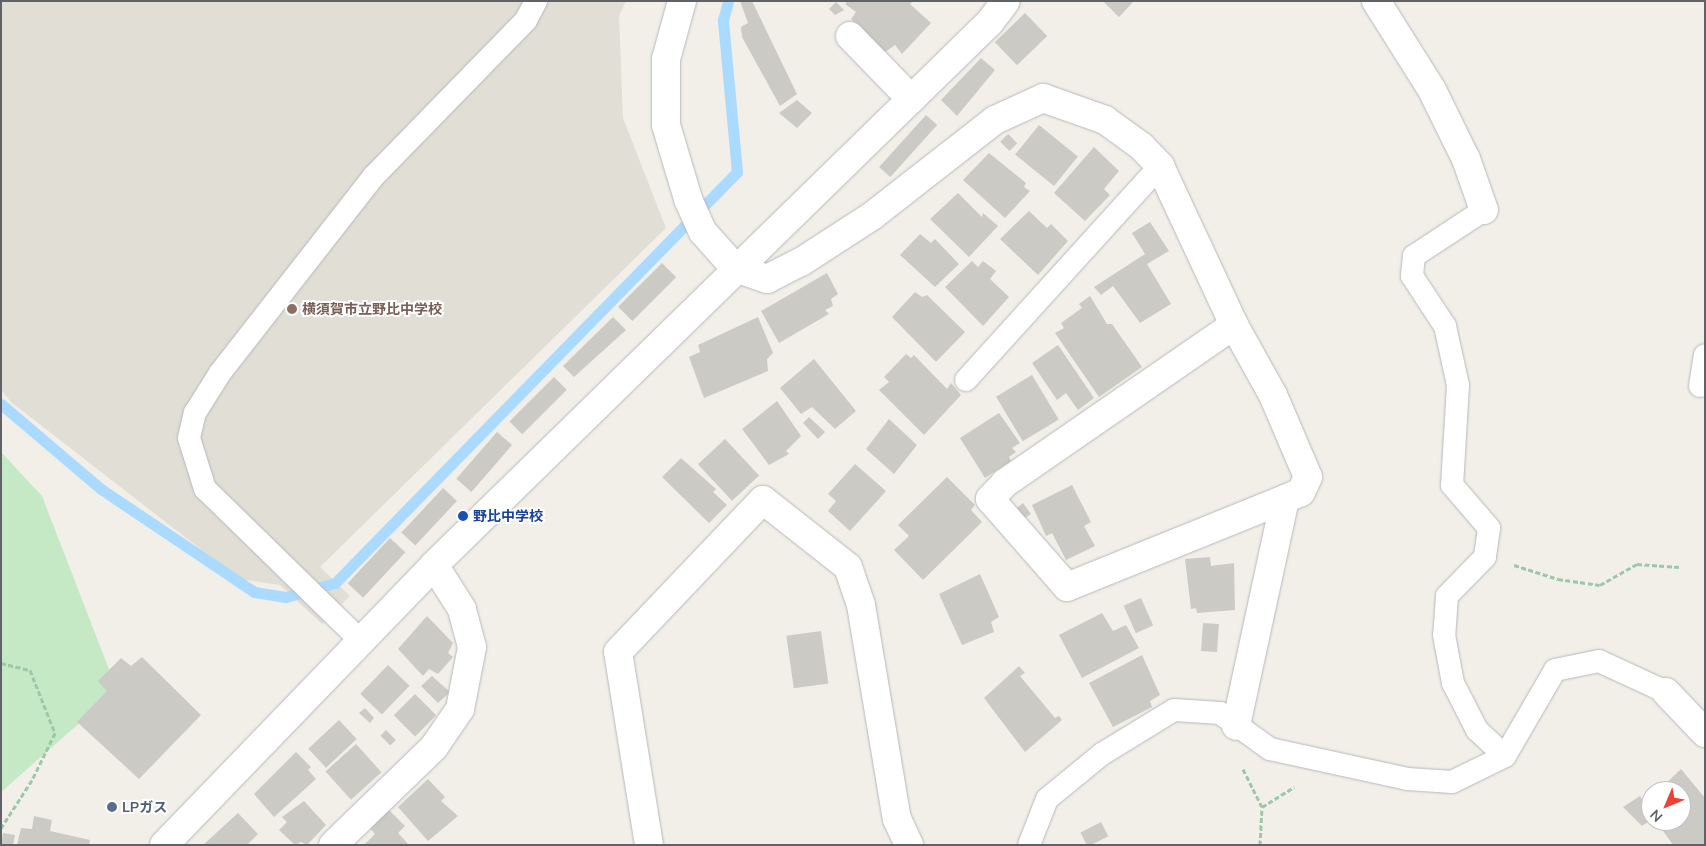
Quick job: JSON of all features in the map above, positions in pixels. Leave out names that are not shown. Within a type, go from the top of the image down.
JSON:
[{"type":"street","points":[[682,1],[666,59],[666,126],[688,199],[703,232],[735,268],[767,279],[801,262],[872,216],[995,120],[1043,98],[1106,120],[1160,166],[1234,325],[1273,395],[1308,478],[1301,492],[1067,587],[990,499],[1005,483],[1234,325]]},
{"type":"street","points":[[164,845],[434,565],[735,268],[990,22],[1006,1]]},
{"type":"street","points":[[1376,1],[1432,90],[1466,159],[1484,210]]},
{"type":"street","points":[[850,36],[911,99]]},
{"type":"street","points":[[1236,726],[1250,675],[1285,499]]},
{"type":"street","points":[[650,845],[618,652],[763,500],[848,567],[861,605],[897,819],[909,845]]},
{"type":"street","points":[[333,845],[434,747],[460,709],[472,647],[462,609],[434,565]]},
{"type":"street","points":[[1666,692],[1705,733]]},
{"type":"lane","points":[[360,640],[300,579],[205,489],[189,438],[195,413],[220,373],[373,177],[526,20],[536,1]]},
{"type":"lane","points":[[966,380],[1160,166]]},
{"type":"lane","points":[[1484,210],[1414,256],[1412,276],[1445,326],[1458,384],[1452,485],[1489,528],[1485,557],[1447,596],[1444,635],[1453,683],[1477,730],[1505,756]]},
{"type":"lane","points":[[1700,386],[1705,354]]},
{"type":"lane","points":[[1029,845],[1047,799],[1102,754],[1174,710],[1220,713],[1270,749],[1408,779],[1452,782],[1505,756],[1555,670],[1599,661],[1666,692]]},
{"type":"path","points":[[1485,557],[1558,578],[1600,585],[1637,564],[1678,567]]},
{"type":"path","points":[[1,663],[30,670],[55,732],[32,780],[1,828]]},
{"type":"path","points":[[1260,845],[1262,807],[1335,762]]},
{"type":"shaded area","name":"横須賀市立野比中学校","points":[[1,1],[626,1],[619,16],[623,118],[666,228],[320,567],[350,596],[322,624],[280,585],[239,579],[11,402],[1,390]]},
{"type":"green space","points":[[1,452],[42,496],[117,690],[1,792]]},
{"type":"building","points":[[740,1],[752,1],[797,94],[780,106],[742,37],[741,27],[748,23]]},
{"type":"building","points":[[848,1],[913,1],[910,4],[931,23],[902,54],[895,45],[884,53],[851,19],[856,12],[845,4]]},
{"type":"building","points":[[1103,1],[1134,1],[1119,17]]},
{"type":"building","points":[[836,2],[844,10],[835,15],[829,9]]},
{"type":"building","points":[[1025,13],[1047,36],[1017,65],[995,42]]},
{"type":"building","points":[[981,58],[995,70],[957,116],[941,100]]},
{"type":"building","points":[[797,100],[812,113],[797,128],[779,113]]},
{"type":"building","points":[[926,115],[937,125],[890,177],[879,167]]},
{"type":"building","points":[[1039,125],[1078,156],[1054,186],[1015,155]]},
{"type":"building","points":[[1008,134],[1017,143],[1009,151],[1000,142]]},
{"type":"building","points":[[1094,147],[1119,171],[1104,189],[1110,195],[1085,221],[1054,193]]},
{"type":"building","points":[[989,153],[1026,183],[1024,187],[1030,191],[1005,218],[963,180]]},
{"type":"building","points":[[958,193],[982,217],[983,213],[998,226],[969,257],[930,219]]},
{"type":"building","points":[[1029,211],[1047,228],[1051,224],[1068,241],[1038,275],[1000,239]]},
{"type":"building","points":[[1150,222],[1169,251],[1147,264],[1171,304],[1140,323],[1113,286],[1101,295],[1094,287],[1145,254],[1132,233]]},
{"type":"building","points":[[920,234],[931,243],[935,239],[959,264],[935,287],[900,255]]},
{"type":"building","points":[[972,261],[978,267],[983,261],[996,271],[990,279],[1009,297],[983,326],[945,287]]},
{"type":"building","points":[[662,263],[676,277],[632,321],[618,307]]},
{"type":"building","points":[[827,273],[838,294],[831,299],[833,306],[825,310],[829,314],[779,343],[761,311]]},
{"type":"building","points":[[915,292],[922,297],[927,295],[965,332],[936,362],[892,317]]},
{"type":"building","points":[[1090,296],[1107,324],[1112,324],[1142,367],[1099,397],[1055,333],[1064,328],[1061,323],[1082,308],[1079,304]]},
{"type":"building","points":[[613,317],[626,330],[574,377],[563,366]]},
{"type":"building","points":[[758,317],[773,353],[767,359],[768,371],[704,398],[689,357],[700,352],[698,345]]},
{"type":"building","points":[[1058,345],[1094,398],[1078,410],[1066,393],[1057,400],[1032,363]]},
{"type":"building","points":[[906,354],[911,358],[914,355],[947,389],[951,383],[961,395],[924,435],[879,390],[889,382],[884,377]]},
{"type":"building","points":[[814,359],[856,411],[835,429],[812,407],[801,414],[780,388]]},
{"type":"building","points":[[1032,375],[1059,420],[1023,441],[996,397]]},
{"type":"building","points":[[554,377],[567,390],[522,434],[509,422]]},
{"type":"building","points":[[777,401],[801,436],[786,451],[789,454],[769,465],[742,429]]},
{"type":"building","points":[[999,413],[1020,443],[1012,448],[1016,452],[1009,457],[1011,461],[985,478],[960,438]]},
{"type":"building","points":[[809,417],[825,432],[818,439],[803,423]]},
{"type":"building","points":[[889,419],[917,445],[894,474],[866,449]]},
{"type":"building","points":[[497,432],[512,445],[471,492],[456,479]]},
{"type":"building","points":[[725,439],[759,476],[732,501],[698,464]]},
{"type":"building","points":[[681,458],[716,489],[713,492],[727,505],[709,523],[662,477]]},
{"type":"building","points":[[855,464],[886,491],[850,531],[828,511],[836,501],[828,494]]},
{"type":"building","points":[[947,477],[975,505],[971,510],[982,522],[923,580],[894,550],[909,536],[898,525]]},
{"type":"building","points":[[1072,485],[1091,522],[1084,526],[1095,546],[1066,560],[1052,533],[1046,536],[1032,505]]},
{"type":"building","points":[[443,488],[457,501],[415,546],[401,533]]},
{"type":"building","points":[[1023,503],[1031,514],[1023,519],[1017,508]]},
{"type":"building","points":[[390,538],[405,552],[363,598],[348,583]]},
{"type":"building","points":[[1210,557],[1211,566],[1234,563],[1235,610],[1197,613],[1196,608],[1191,609],[1185,559]]},
{"type":"building","points":[[980,574],[999,617],[991,622],[994,632],[962,645],[939,594]]},
{"type":"building","points":[[1141,598],[1153,625],[1136,633],[1124,606]]},
{"type":"building","points":[[1102,613],[1113,631],[1126,625],[1139,648],[1082,678],[1059,635]]},
{"type":"building","points":[[427,616],[453,643],[448,653],[453,657],[438,674],[429,669],[423,676],[398,649]]},
{"type":"building","points":[[1203,623],[1219,624],[1217,652],[1201,651]]},
{"type":"building","points":[[821,631],[828,683],[794,688],[786,636]]},
{"type":"building","points":[[1142,655],[1160,695],[1150,701],[1152,707],[1113,727],[1089,683]]},
{"type":"building","points":[[142,657],[201,715],[139,779],[77,722],[107,691],[98,681],[121,658],[131,666]]},
{"type":"building","points":[[388,665],[410,686],[382,715],[360,694]]},
{"type":"building","points":[[1019,666],[1025,673],[1020,676],[1055,718],[1059,716],[1062,720],[1025,752],[984,698]]},
{"type":"building","points":[[432,676],[450,692],[438,703],[421,686]]},
{"type":"building","points":[[415,694],[436,715],[415,736],[394,715]]},
{"type":"building","points":[[365,708],[374,718],[370,723],[359,713]]},
{"type":"building","points":[[339,720],[357,739],[326,768],[308,749]]},
{"type":"building","points":[[386,730],[396,740],[390,746],[380,736]]},
{"type":"building","points":[[356,744],[381,772],[351,800],[326,771]]},
{"type":"building","points":[[296,752],[311,767],[308,770],[316,779],[274,817],[254,794]]},
{"type":"building","points":[[1681,769],[1691,781],[1668,781]]},
{"type":"building","points":[[428,779],[445,797],[441,801],[458,816],[428,841],[398,807]]},
{"type":"building","points":[[1691,781],[1705,798],[1705,845],[1673,845],[1663,831],[1691,831]]},
{"type":"building","points":[[1640,796],[1641,825],[1623,807]]},
{"type":"building","points":[[304,801],[326,825],[307,845],[301,842],[295,845],[279,830],[287,822],[282,817]]},
{"type":"building","points":[[386,807],[405,826],[398,833],[409,845],[364,845],[375,834],[369,827]]},
{"type":"building","points":[[238,813],[258,834],[247,845],[203,845]]},
{"type":"building","points":[[34,816],[52,820],[50,831],[90,840],[89,845],[17,845],[21,828],[32,829]]},
{"type":"building","points":[[1101,822],[1108,836],[1091,845],[1087,845],[1081,832]]},
{"type":"building","points":[[3,833],[15,835],[13,845],[1,845]]},
{"type":"waterway","points":[[1,404],[101,489],[254,592],[286,597],[335,583],[737,172],[723,20],[728,1]]},
{"type":"place","name":"横須賀市立野比中学校","points":[[292,309]]},
{"type":"place","name":"野比中学校","points":[[463,516]]},
{"type":"place","name":"LPガス","points":[[112,807]]}]
